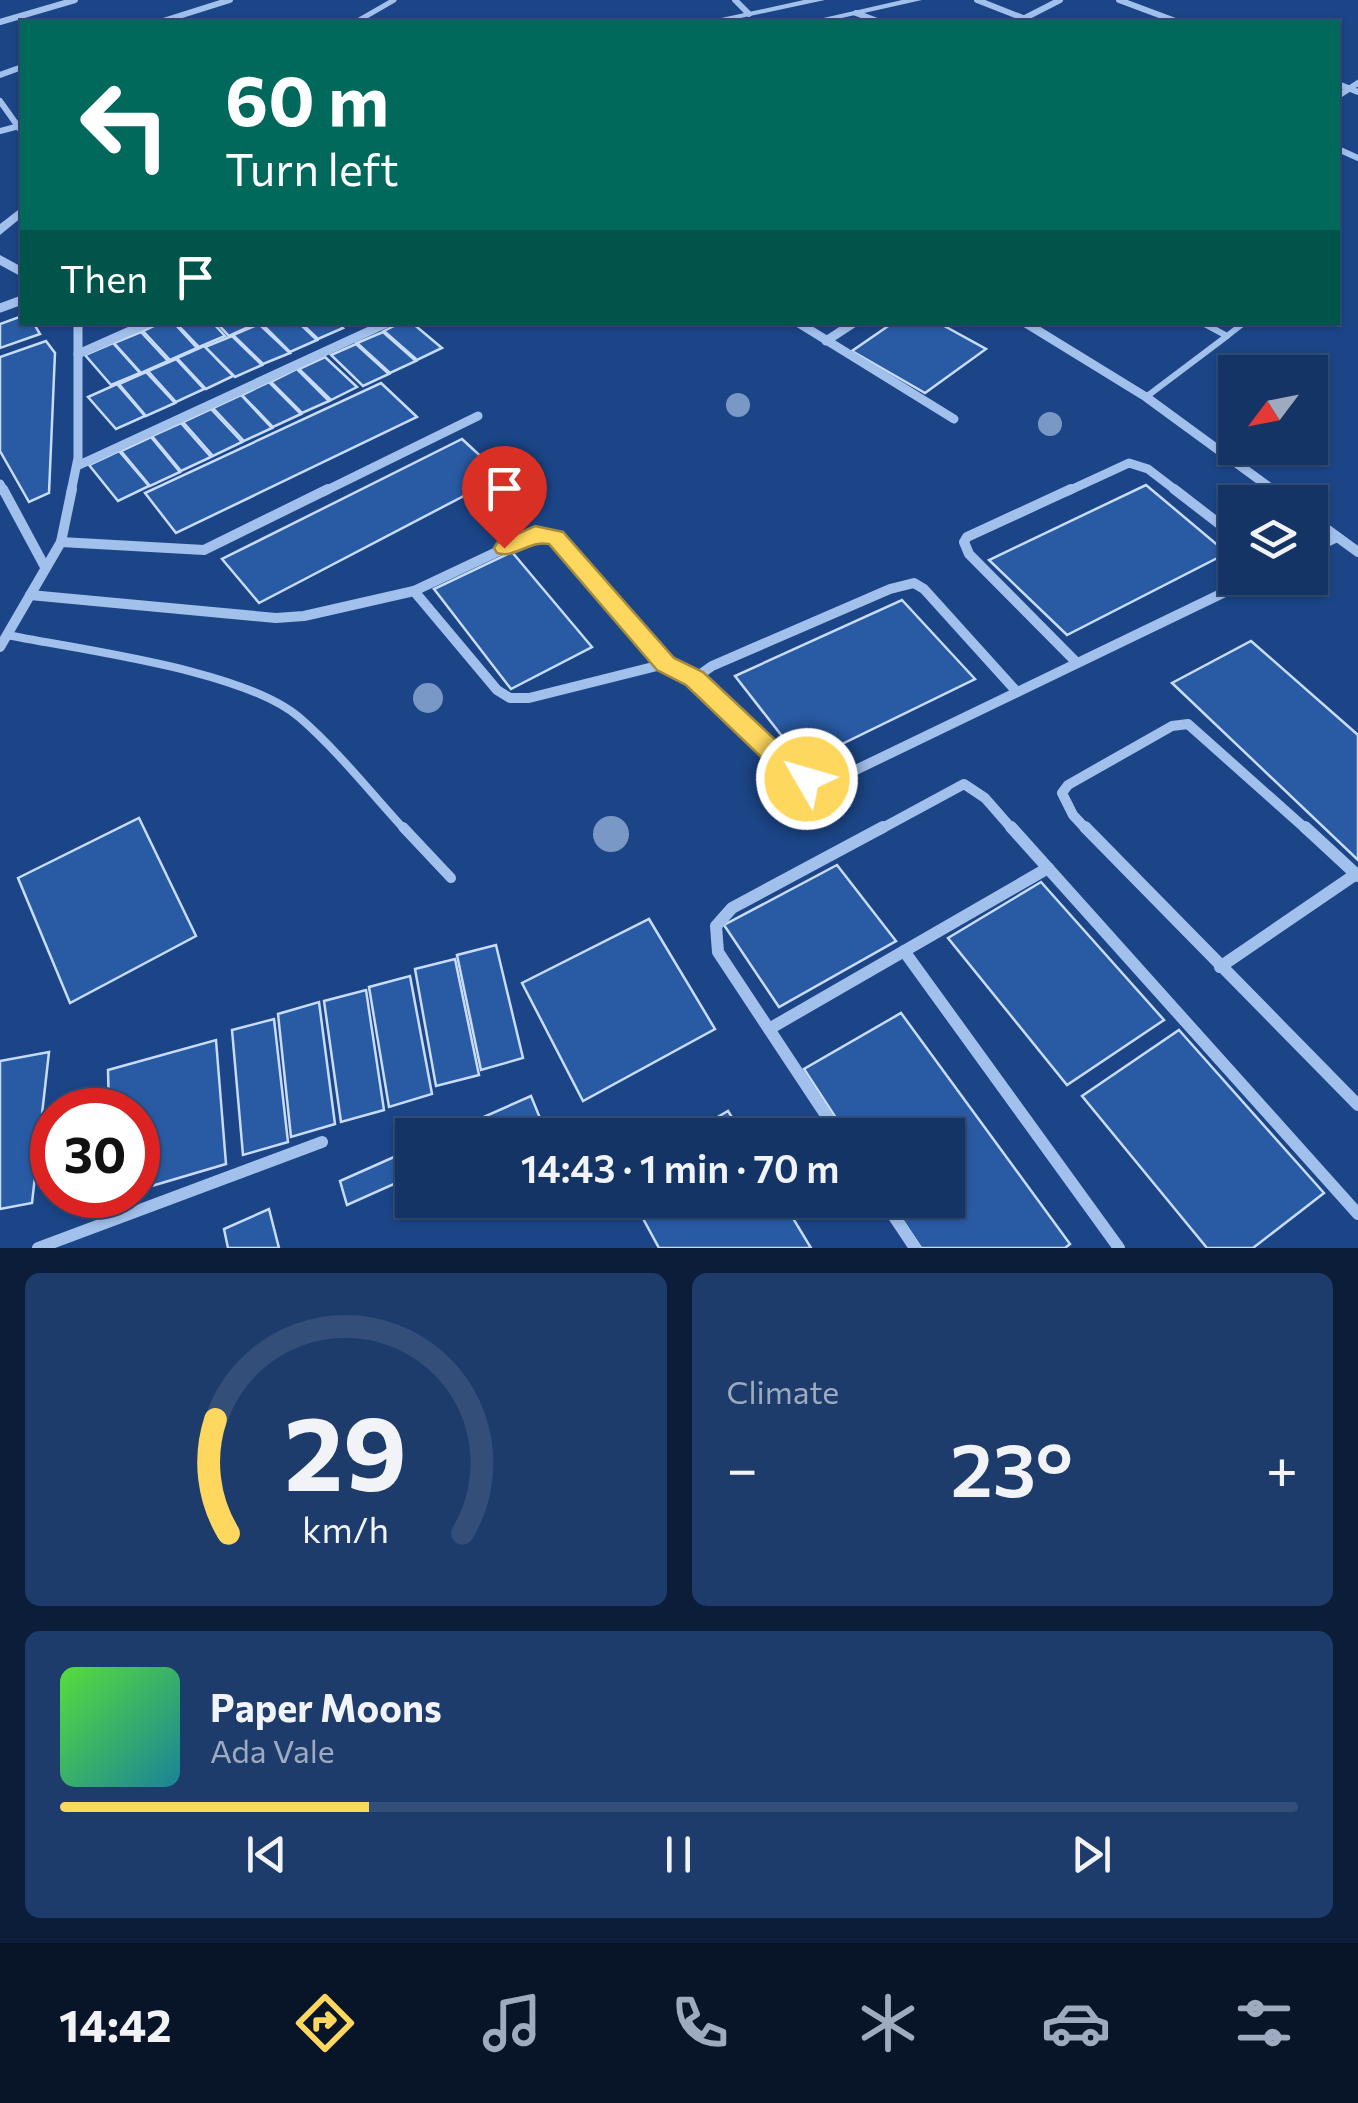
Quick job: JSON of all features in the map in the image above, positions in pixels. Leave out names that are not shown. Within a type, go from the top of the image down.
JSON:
[{"type":"street","points":[[0,22],[74,0]]},
{"type":"street","points":[[166,20],[230,0]]},
{"type":"street","points":[[735,0],[749,14]]},
{"type":"street","points":[[718,20],[820,0]]},
{"type":"street","points":[[821,20],[917,0]]},
{"type":"street","points":[[977,0],[1020,20],[1060,0]]},
{"type":"street","points":[[1119,0],[1173,20]]},
{"type":"street","points":[[856,13],[875,20]]},
{"type":"street","points":[[1354,90],[1358,83]]},
{"type":"street","points":[[0,101],[20,128]]},
{"type":"street","points":[[0,232],[20,213]]},
{"type":"street","points":[[0,258],[20,272]]},
{"type":"street","points":[[0,279],[20,272]]},
{"type":"street","points":[[0,648],[62,542],[77,466],[78,325]]},
{"type":"street","points":[[78,354],[143,325]]},
{"type":"street","points":[[77,466],[382,325]]},
{"type":"street","points":[[802,325],[954,419]]},
{"type":"street","points":[[826,341],[850,325]]},
{"type":"street","points":[[1029,325],[1146,397],[1267,485]]},
{"type":"street","points":[[62,542],[204,550],[478,416]]},
{"type":"street","points":[[1077,663],[969,554],[964,542],[968,537],[1128,464],[1148,469],[1218,523]]},
{"type":"street","points":[[0,484],[45,567]]},
{"type":"street","points":[[1328,530],[1358,552]]},
{"type":"street","points":[[30,595],[276,618],[304,616],[414,590],[535,534],[546,534],[555,537],[666,664],[694,678],[792,771],[807,779],[823,781],[839,778],[1219,595]]},
{"type":"street","points":[[1328,541],[1337,537]]},
{"type":"street","points":[[694,678],[712,666],[890,589],[914,583],[924,589],[1018,692]]},
{"type":"street","points":[[414,590],[497,690],[510,698],[530,698],[666,664]]},
{"type":"street","points":[[1220,967],[1357,875],[1204,734],[1188,724],[1172,726],[1068,785],[1062,793],[1073,815],[1220,967],[1358,1104]]},
{"type":"street","points":[[829,1118],[718,952],[716,926],[732,908],[964,784],[985,798],[1358,1214]]},
{"type":"street","points":[[769,1029],[1048,868]]},
{"type":"street","points":[[904,951],[1119,1248]]},
{"type":"street","points":[[38,1248],[322,1142]]},
{"type":"street","points":[[895,1218],[915,1248]]},
{"type":"lane","points":[[359,20],[394,0]]},
{"type":"lane","points":[[1207,325],[1226,336]]},
{"type":"lane","points":[[1146,397],[1241,325]]},
{"type":"lane","points":[[7,635],[220,681],[268,696],[298,716],[451,878]]},
{"type":"building","points":[[20,317],[20,325],[35,325],[40,334],[0,348],[0,324]]},
{"type":"building","points":[[156,325],[176,325],[197,348],[170,360],[143,331]]},
{"type":"building","points":[[178,325],[215,325],[225,336],[199,347]]},
{"type":"building","points":[[219,325],[253,325],[229,336]]},
{"type":"building","points":[[260,325],[290,353],[263,364],[233,335]]},
{"type":"building","points":[[263,325],[301,325],[317,340],[290,352]]},
{"type":"building","points":[[303,325],[343,328],[318,339]]},
{"type":"building","points":[[396,325],[415,325],[442,348],[417,360],[384,331]]},
{"type":"building","points":[[890,325],[942,325],[986,349],[925,393],[852,351]]},
{"type":"building","points":[[141,332],[168,361],[141,373],[114,343]]},
{"type":"building","points":[[383,332],[416,361],[390,373],[357,343]]},
{"type":"building","points":[[232,336],[262,365],[235,377],[205,347]]},
{"type":"building","points":[[46,341],[55,353],[49,493],[29,502],[0,451],[0,357]]},
{"type":"building","points":[[113,343],[140,373],[111,385],[85,355]]},
{"type":"building","points":[[356,344],[389,374],[363,386],[331,355]]},
{"type":"building","points":[[204,346],[233,376],[206,389],[177,358]]},
{"type":"building","points":[[325,357],[357,387],[331,400],[299,369]]},
{"type":"building","points":[[176,359],[204,389],[176,402],[148,371]]},
{"type":"building","points":[[297,369],[329,401],[302,413],[271,382]]},
{"type":"building","points":[[146,372],[175,403],[146,416],[119,384]]},
{"type":"building","points":[[269,382],[301,414],[273,427],[242,395]]},
{"type":"building","points":[[381,383],[417,417],[176,533],[145,493]]},
{"type":"building","points":[[117,384],[145,416],[116,429],[88,397]]},
{"type":"building","points":[[241,395],[272,428],[244,441],[213,408]]},
{"type":"building","points":[[211,409],[242,442],[213,456],[183,422]]},
{"type":"building","points":[[181,423],[211,457],[181,471],[152,436]]},
{"type":"building","points":[[151,437],[180,472],[150,486],[121,451]]},
{"type":"building","points":[[462,439],[502,476],[259,603],[222,559]]},
{"type":"building","points":[[119,451],[149,486],[118,501],[89,465]]},
{"type":"building","points":[[1146,485],[1218,545],[1218,558],[1067,635],[989,560]]},
{"type":"building","points":[[512,552],[592,647],[511,689],[434,589]]},
{"type":"building","points":[[902,600],[975,679],[803,763],[735,676]]},
{"type":"building","points":[[1251,641],[1358,735],[1358,860],[1172,683]]},
{"type":"building","points":[[139,818],[196,936],[70,1003],[18,878]]},
{"type":"building","points":[[837,865],[896,941],[779,1007],[724,925]]},
{"type":"building","points":[[1041,882],[1164,1020],[1067,1085],[948,938]]},
{"type":"building","points":[[649,919],[715,1029],[583,1101],[522,983]]},
{"type":"building","points":[[496,945],[523,1058],[481,1070],[457,955]]},
{"type":"building","points":[[455,959],[479,1075],[436,1086],[415,969]]},
{"type":"building","points":[[410,976],[432,1094],[389,1107],[369,987]]},
{"type":"building","points":[[366,990],[384,1110],[341,1122],[324,1001]]},
{"type":"building","points":[[319,1002],[335,1124],[291,1137],[278,1014]]},
{"type":"building","points":[[901,1013],[1070,1244],[1065,1248],[921,1248],[901,1218],[965,1218],[965,1118],[836,1118],[804,1069]]},
{"type":"building","points":[[274,1019],[288,1142],[243,1155],[232,1030]]},
{"type":"building","points":[[1179,1030],[1324,1193],[1253,1248],[1207,1248],[1082,1096]]},
{"type":"building","points":[[216,1040],[226,1164],[160,1184],[160,1088],[108,1088],[108,1070]]},
{"type":"building","points":[[49,1052],[45,1088],[30,1088],[30,1203],[0,1209],[0,1061]]},
{"type":"building","points":[[531,1096],[540,1118],[481,1118]]},
{"type":"building","points":[[395,1157],[395,1184],[347,1205],[340,1181]]},
{"type":"building","points":[[269,1209],[279,1248],[228,1248],[224,1229]]},
{"type":"building","points":[[643,1218],[793,1218],[811,1248],[659,1248]]},
{"type":"route","points":[[504,548],[535,534],[555,537],[666,664],[694,678],[792,771],[807,779]]}]
